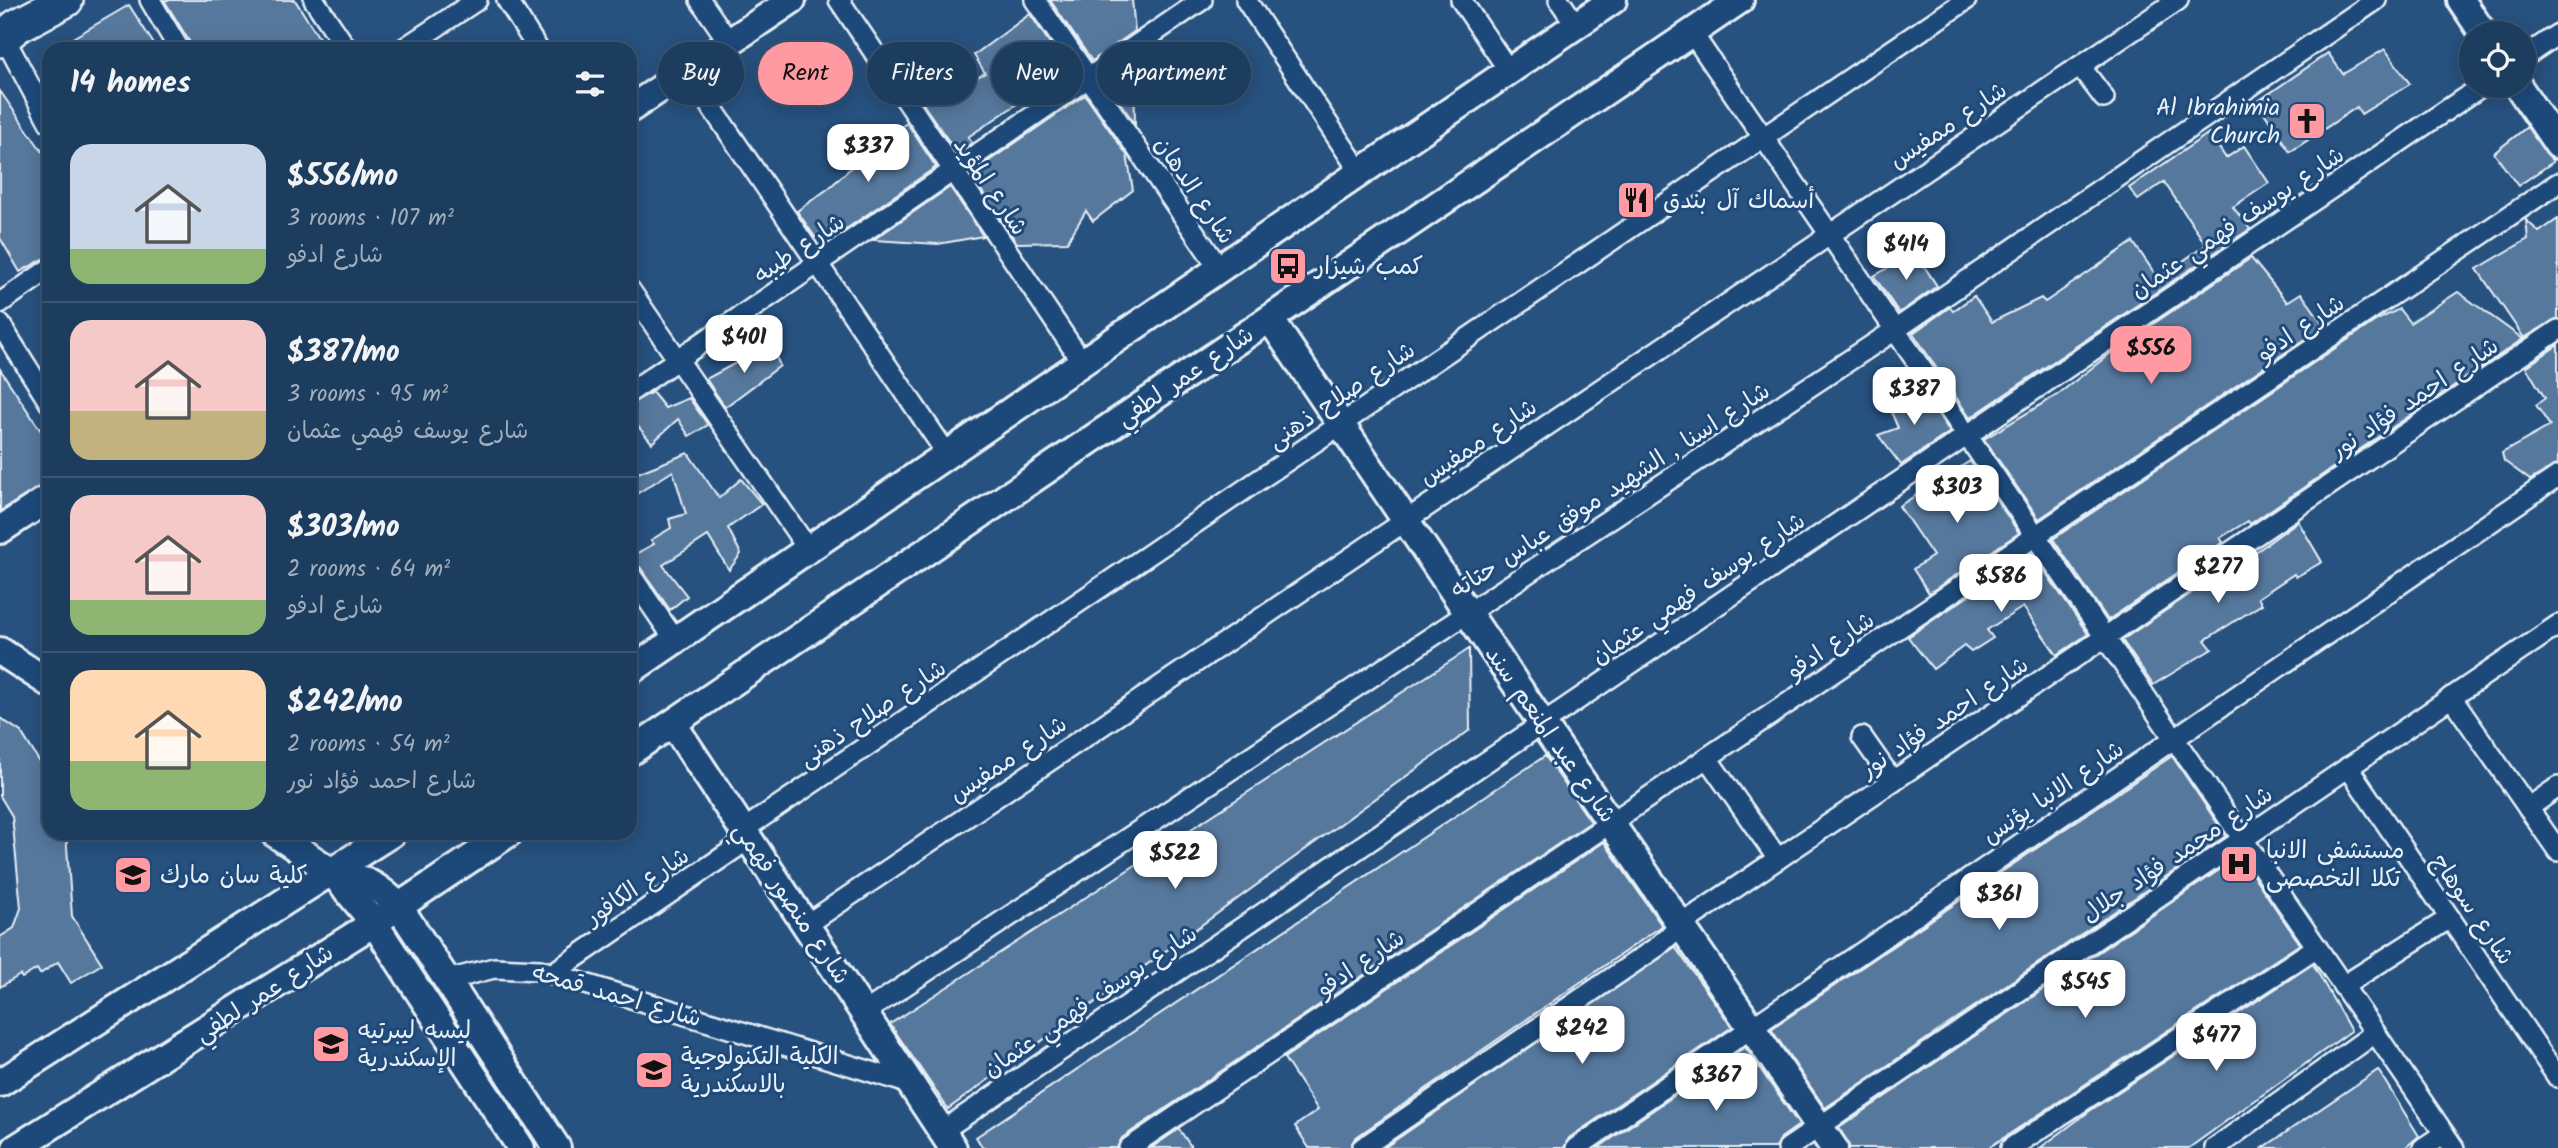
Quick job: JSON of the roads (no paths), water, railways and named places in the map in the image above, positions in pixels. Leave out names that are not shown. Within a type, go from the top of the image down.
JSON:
[{"type":"highway","points":[[7,34],[41,0]]},
{"type":"highway","points":[[7,34],[66,0]]},
{"type":"street","points":[[150,0],[175,42]]},
{"type":"street","points":[[314,0],[342,42]]},
{"type":"street","points":[[414,42],[477,0]]},
{"type":"street","points":[[506,0],[533,42]]},
{"type":"street","points":[[700,0],[729,42],[792,0]]},
{"type":"street","name":"شارع المؤيد","points":[[839,0],[1082,362]]},
{"type":"street","name":"شارع الدهان","points":[[1035,0],[1219,268]]},
{"type":"street","name":"شارع طيبه","points":[[637,387],[1202,0]]},
{"type":"street","points":[[1246,0],[1360,172]]},
{"type":"street","points":[[1461,0],[1509,71]]},
{"type":"street","points":[[1559,0],[1576,25]]},
{"type":"street","points":[[637,666],[1613,0]]},
{"type":"street","name":"شارع عمر لطفي","points":[[637,747],[1740,0]]},
{"type":"street","name":"شارع صلاح ذهنى","points":[[746,834],[1342,424],[1966,0]]},
{"type":"street","name":"شارع ممفيس","points":[[806,925],[2178,0]]},
{"type":"street","name":"شارع اسنا , الشهيد موفق عباس حتاته","points":[[865,1012],[1895,330],[2376,0]]},
{"type":"street","points":[[2461,0],[2475,21]]},
{"type":"street","points":[[1692,33],[2449,1141],[2423,1148]]},
{"type":"street","points":[[7,34],[42,107]]},
{"type":"street","points":[[2536,49],[2558,34]]},
{"type":"street","points":[[2080,66],[2104,98]]},
{"type":"street","points":[[637,104],[658,90]]},
{"type":"street","name":"شارع يوسف فهمي عثمان","points":[[948,1143],[1542,723],[2464,98]]},
{"type":"street","points":[[2526,98],[2558,145]]},
{"type":"street","points":[[710,105],[947,454]]},
{"type":"street","name":"شارع ادفو","points":[[1129,1148],[2558,183]]},
{"type":"street","points":[[0,303],[42,274]]},
{"type":"street","points":[[637,300],[808,549]]},
{"type":"street","name":"شارع عبد المنعم سند","points":[[1270,319],[1467,613],[1613,821],[1827,1137]]},
{"type":"street","points":[[0,324],[42,391]]},
{"type":"street","name":"شارع احمد فؤاد نور","points":[[1362,1148],[1657,947],[1682,924],[2558,330]]},
{"type":"street","name":"شارع الانبا يؤنس","points":[[1576,1148],[2558,476]]},
{"type":"street","points":[[0,530],[42,503]]},
{"type":"street","points":[[637,584],[675,640]]},
{"type":"street","name":"شارع محمد فؤاد جلال","points":[[1788,1148],[1827,1137],[2242,839],[2558,625]]},
{"type":"street","points":[[0,651],[42,678]]},
{"type":"street","points":[[2451,697],[2558,852]]},
{"type":"street","name":"شارع منصور فهمي","points":[[673,724],[911,1083]]},
{"type":"street","points":[[1862,737],[1893,781]]},
{"type":"street","points":[[1707,758],[1778,859]]},
{"type":"street","name":"شارع سوهاج","points":[[2348,767],[2558,1078]]},
{"type":"street","points":[[2528,807],[2558,788]]},
{"type":"street","name":"شارع الكافور","points":[[553,973],[746,834]]},
{"type":"street","points":[[285,840],[342,877],[393,900],[557,1148]]},
{"type":"street","points":[[0,1083],[342,877],[384,840]]},
{"type":"street","name":"شارع عمر لطفي","points":[[16,1148],[46,1140],[393,900],[497,840]]},
{"type":"street","points":[[342,877],[521,1148]]},
{"type":"street","points":[[2343,986],[2450,918]]},
{"type":"street","points":[[2011,1148],[2316,947]]},
{"type":"street","name":"شارع احمد قمحه","points":[[448,980],[494,968],[517,967],[553,973],[911,1083]]},
{"type":"street","points":[[2215,1148],[2375,1033]]},
{"type":"street","points":[[911,1083],[948,1143]]},
{"type":"place","name":"Al Ibrahimia Church","points":[[2307,121]]},
{"type":"place","name":"أسماك آل بندق","points":[[1636,200]]},
{"type":"place","name":"كمب شيزار","points":[[1288,266]]},
{"type":"place","name":"مستشفى الانبا تكلا التخصصى","points":[[2239,864]]},
{"type":"place","name":"كلية سان مارك","points":[[133,875]]},
{"type":"place","name":"ليسه ليبرتيه الإسكندرية","points":[[331,1044]]},
{"type":"place","name":"الكلية التكنولوجية بالاسكندرية","points":[[654,1070]]}]
